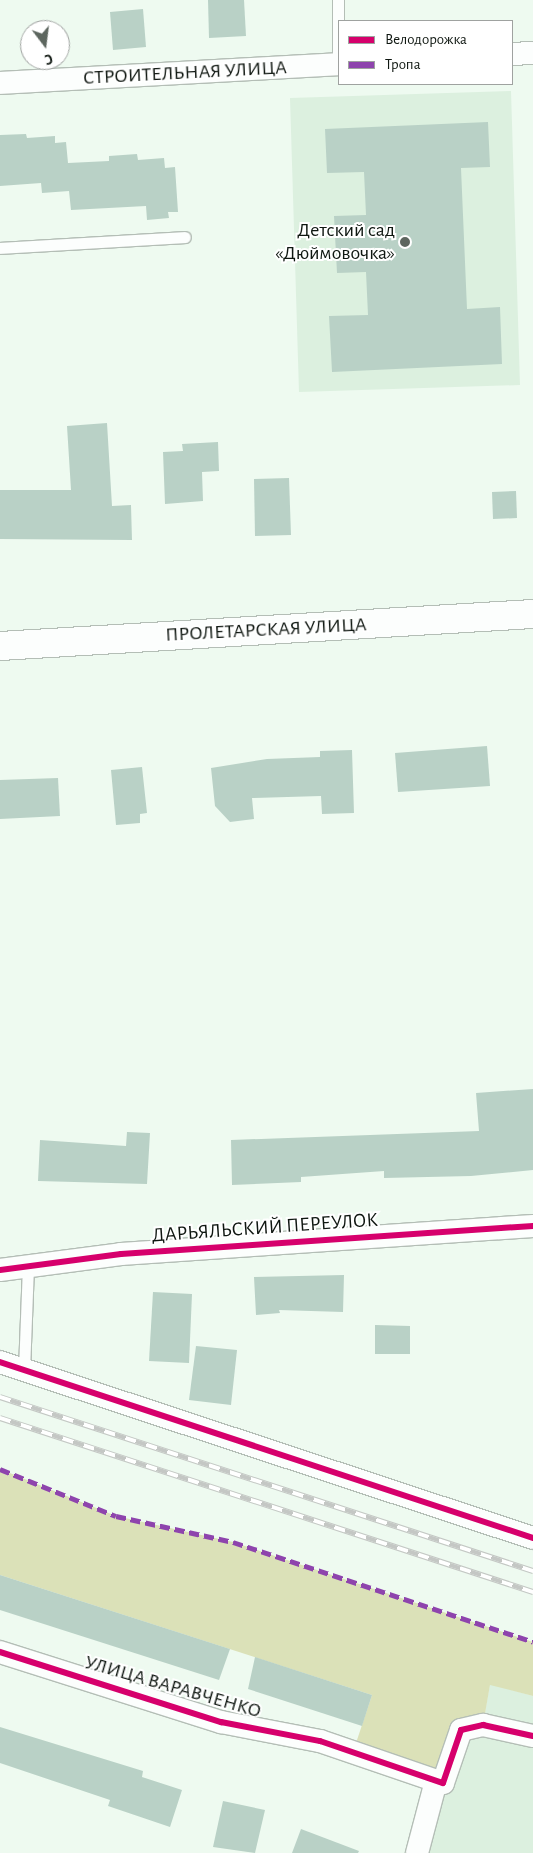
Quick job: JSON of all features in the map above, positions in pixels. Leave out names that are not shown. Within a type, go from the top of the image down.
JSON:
[{"type":"street","points":[[513,54],[533,53]]},
{"type":"street","name":"СТРОИТЕЛЬНАЯ УЛИЦА","points":[[0,84],[338,64]]},
{"type":"street","name":"ПРОЛЕТАРСКАЯ УЛИЦА","points":[[0,646],[533,614]]},
{"type":"street","name":"ДАРЬЯЛЬСКИЙ ПЕРЕУЛОК","points":[[0,1270],[121,1254],[533,1226]]},
{"type":"street","points":[[0,1362],[533,1538]]},
{"type":"street","name":"УЛИЦА ВАРАВЧЕНКО","points":[[0,1652],[221,1722],[320,1741],[436,1781]]},
{"type":"street","points":[[417,1853],[436,1781],[443,1783],[461,1730],[482,1724],[533,1736]]},
{"type":"lane","points":[[338,0],[338,20]]},
{"type":"lane","points":[[0,248],[185,237]]},
{"type":"lane","points":[[24,1370],[28,1266]]},
{"type":"shaded area","name":"Детский сад «Дюймовочка»","points":[[511,91],[520,385],[299,392],[290,98]]},
{"type":"shaded area","points":[[490,1684],[533,1696],[533,1853],[417,1853],[461,1730],[483,1724]]},
{"type":"green space","points":[[0,1469],[116,1516],[233,1542],[533,1642],[533,1696],[490,1685],[483,1725],[461,1730],[443,1783],[353,1752],[372,1695],[0,1575]]},
{"type":"building","points":[[208,0],[244,0],[246,36],[209,38]]},
{"type":"building","points":[[143,9],[146,47],[113,50],[110,12]]},
{"type":"building","points":[[488,122],[490,167],[461,168],[467,309],[500,307],[502,364],[332,372],[329,316],[368,315],[366,272],[337,273],[334,216],[366,215],[364,172],[327,173],[325,129]]},
{"type":"building","points":[[26,134],[27,138],[55,136],[55,143],[66,142],[68,163],[109,161],[109,156],[137,154],[138,160],[164,158],[165,168],[175,167],[178,212],[168,212],[169,218],[147,220],[146,206],[71,210],[69,191],[42,193],[41,183],[0,186],[0,135]]},
{"type":"building","points":[[107,423],[112,506],[131,505],[132,540],[0,539],[0,490],[71,490],[67,426]]},
{"type":"building","points":[[218,442],[219,471],[202,472],[203,501],[165,504],[163,452],[183,451],[182,444]]},
{"type":"building","points":[[289,478],[291,535],[255,536],[254,479]]},
{"type":"building","points":[[516,491],[517,518],[493,519],[492,492]]},
{"type":"building","points":[[487,746],[490,786],[398,792],[395,753]]},
{"type":"building","points":[[352,750],[354,813],[322,814],[321,796],[252,798],[254,819],[230,822],[215,806],[211,768],[267,759],[320,757],[320,751]]},
{"type":"building","points":[[142,767],[147,813],[140,814],[140,823],[116,825],[111,770]]},
{"type":"building","points":[[58,778],[60,816],[0,819],[0,780]]},
{"type":"building","points":[[533,1089],[533,1170],[471,1176],[384,1178],[384,1171],[301,1177],[301,1182],[232,1185],[231,1140],[479,1131],[476,1093]]},
{"type":"building","points":[[127,1132],[150,1133],[147,1184],[38,1181],[40,1140],[126,1146]]},
{"type":"building","points":[[344,1275],[343,1312],[279,1310],[280,1313],[256,1315],[254,1277]]},
{"type":"building","points":[[153,1292],[192,1294],[189,1363],[149,1361]]},
{"type":"building","points":[[375,1325],[410,1326],[410,1354],[375,1354]]},
{"type":"building","points":[[196,1346],[237,1350],[231,1405],[189,1400]]},
{"type":"building","points":[[0,1575],[230,1649],[219,1680],[0,1610]]},
{"type":"building","points":[[255,1657],[372,1695],[362,1726],[248,1689]]},
{"type":"building","points":[[0,1727],[143,1771],[142,1777],[182,1790],[170,1827],[108,1806],[110,1800],[0,1763]]},
{"type":"building","points":[[223,1801],[265,1810],[255,1853],[213,1847]]},
{"type":"building","points":[[301,1829],[359,1851],[358,1853],[292,1853]]},
{"type":"railway","points":[[0,1397],[533,1571]]},
{"type":"railway","points":[[0,1418],[533,1592]]},
{"type":"marked path","points":[[0,1469],[116,1516],[233,1542],[533,1642]]},
{"type":"cycle path","points":[[0,1270],[121,1254],[533,1226]]},
{"type":"cycle path","points":[[0,1362],[533,1538]]},
{"type":"cycle path","points":[[0,1652],[221,1722],[320,1741],[443,1783],[461,1730],[483,1725],[533,1736]]},
{"type":"place","name":"Детский сад «Дюймовочка»","points":[[405,242]]}]
